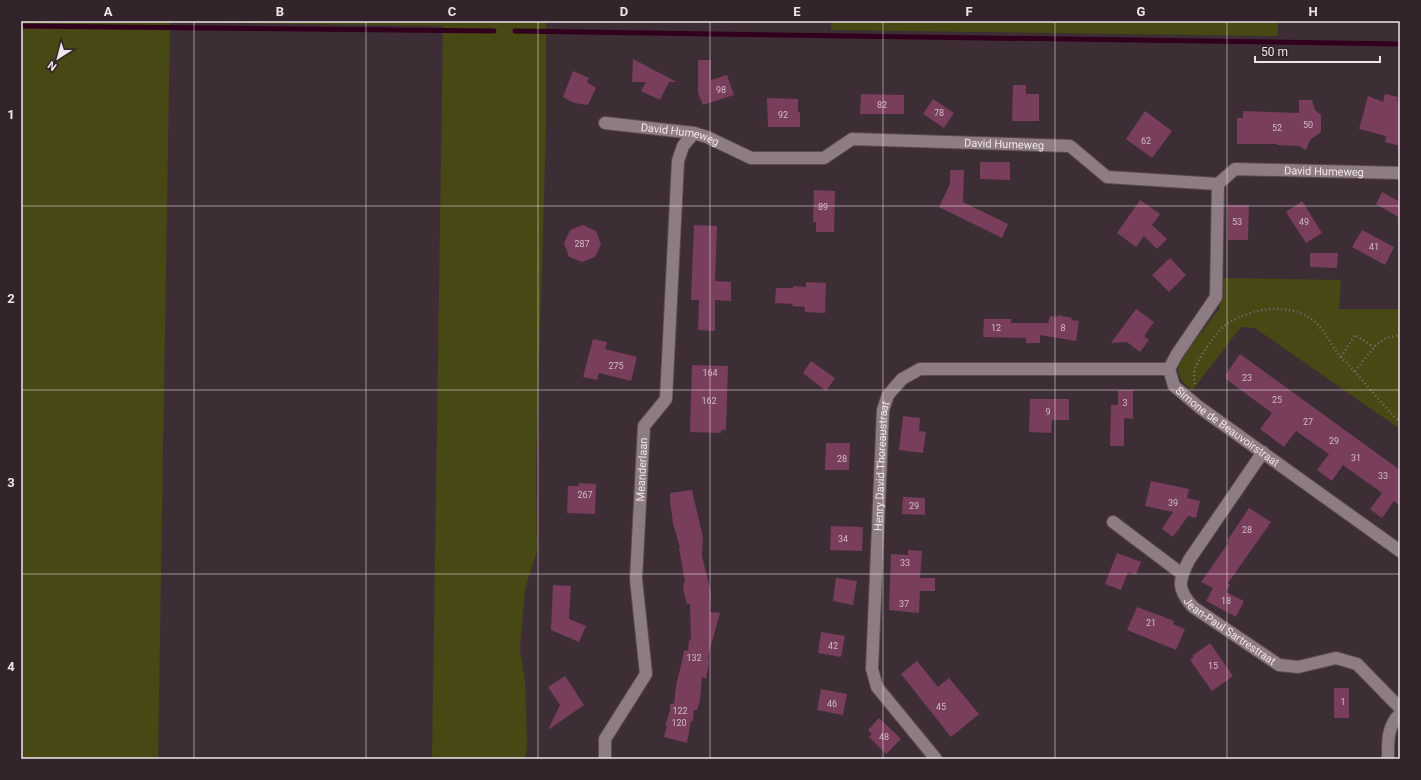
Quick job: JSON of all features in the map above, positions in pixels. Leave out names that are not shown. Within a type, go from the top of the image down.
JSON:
[{"type":"street","name":"David Humeweg","points":[[605,123],[694,133],[707,137],[751,158],[824,158],[852,138],[1070,146],[1107,177],[1218,184],[1235,169],[1400,173]]},
{"type":"street","name":"Meanderlaan","points":[[605,759],[605,739],[646,674],[636,579],[644,426],[666,399],[678,161],[683,146],[694,133]]},
{"type":"street","points":[[1169,369],[1177,354],[1216,297],[1218,184]]},
{"type":"street","name":"Henry David Thoreaustraat","points":[[936,759],[877,687],[872,669],[883,410],[888,395],[902,379],[920,369],[1169,369]]},
{"type":"street","name":"Simone de Beauvoirstraat","points":[[1169,369],[1174,386],[1192,401],[1400,551]]},
{"type":"street","points":[[1113,522],[1182,574],[1189,560],[1263,452]]},
{"type":"street","name":"Jean-Paul Sartrestraat","points":[[1182,574],[1180,586],[1184,596],[1193,607],[1279,665],[1298,667],[1336,658],[1357,664],[1400,708]]},
{"type":"street","points":[[1388,759],[1388,733],[1396,718],[1400,714]]},
{"type":"path","points":[[1192,401],[1196,388],[1193,374],[1198,360],[1224,325],[1236,318],[1257,310],[1278,309],[1298,312],[1314,321],[1341,357],[1355,371],[1389,412],[1400,422]]},
{"type":"path","points":[[1341,357],[1355,335],[1374,347]]},
{"type":"path","points":[[1355,371],[1374,347],[1386,338],[1400,335]]},
{"type":"shaded area","points":[[21,21],[546,21],[546,129],[536,469],[537,551],[525,589],[520,650],[525,680],[527,747],[525,759],[432,759],[443,26],[170,22],[158,759],[21,759]]},
{"type":"shaded area","points":[[831,21],[1278,21],[1278,36],[831,30]]},
{"type":"shaded area","points":[[1223,278],[1341,280],[1339,309],[1400,309],[1400,429],[1255,328],[1241,327],[1192,391],[1180,377],[1178,370],[1180,360],[1219,309]]},
{"type":"building","points":[[633,59],[677,82],[669,82],[660,100],[641,91],[646,82],[632,82]]},
{"type":"building","points":[[698,60],[711,60],[711,80],[727,75],[734,95],[703,105],[698,93]]},
{"type":"building","points":[[573,71],[589,78],[587,82],[596,88],[588,105],[574,103],[563,97]]},
{"type":"building","points":[[1013,85],[1026,85],[1026,94],[1039,94],[1039,121],[1012,121]]},
{"type":"building","points":[[861,94],[904,95],[904,114],[860,114]]},
{"type":"building","points":[[1385,94],[1398,97],[1397,101],[1400,102],[1400,146],[1385,142],[1386,136],[1359,129],[1368,96],[1383,102]]},
{"type":"building","points":[[767,98],[798,99],[800,127],[768,127]]},
{"type":"building","points":[[933,99],[954,113],[944,128],[923,114]]},
{"type":"building","points":[[1299,100],[1312,100],[1315,110],[1321,115],[1321,132],[1310,140],[1306,150],[1299,146],[1277,144],[1237,144],[1237,118],[1243,118],[1243,111],[1299,113]]},
{"type":"building","points":[[1145,111],[1172,131],[1152,158],[1126,139]]},
{"type":"building","points":[[980,162],[1010,162],[1010,180],[980,179]]},
{"type":"building","points":[[950,170],[964,170],[963,202],[1008,224],[1002,238],[939,207],[950,184]]},
{"type":"building","points":[[814,190],[835,191],[834,232],[816,232],[816,222],[813,222]]},
{"type":"building","points":[[1382,192],[1400,202],[1400,218],[1376,204]]},
{"type":"building","points":[[1140,200],[1160,214],[1152,225],[1167,239],[1157,249],[1144,236],[1136,247],[1117,233]]},
{"type":"building","points":[[1302,201],[1322,233],[1306,243],[1286,212]]},
{"type":"building","points":[[1228,205],[1249,205],[1248,240],[1228,240]]},
{"type":"building","points":[[583,225],[596,231],[601,244],[595,257],[582,262],[569,257],[564,243],[570,230]]},
{"type":"building","points":[[694,225],[717,226],[715,281],[731,282],[731,301],[715,300],[715,331],[698,330],[699,300],[691,300]]},
{"type":"building","points":[[1362,230],[1394,247],[1385,265],[1352,247]]},
{"type":"building","points":[[1310,253],[1338,253],[1337,268],[1310,267]]},
{"type":"building","points":[[1170,258],[1186,275],[1169,292],[1152,275]]},
{"type":"building","points":[[806,282],[826,283],[825,313],[805,312],[805,307],[792,306],[793,304],[775,303],[776,288],[793,288],[793,286],[806,287]]},
{"type":"building","points":[[1136,309],[1154,322],[1144,336],[1149,340],[1140,352],[1127,342],[1111,343]]},
{"type":"building","points":[[1058,315],[1072,318],[1071,320],[1079,321],[1076,341],[1040,335],[1040,343],[1026,343],[1026,338],[983,337],[984,319],[1011,319],[1011,323],[1048,323],[1050,316],[1058,317]]},
{"type":"building","points":[[593,339],[607,342],[605,349],[637,357],[631,381],[599,373],[597,380],[583,377]]},
{"type":"building","points":[[1240,354],[1400,470],[1400,506],[1394,501],[1382,518],[1370,509],[1382,493],[1343,465],[1332,481],[1317,470],[1329,454],[1296,431],[1284,447],[1260,429],[1272,413],[1226,379],[1226,374]]},
{"type":"building","points":[[811,361],[835,378],[826,391],[803,373]]},
{"type":"building","points":[[692,365],[728,366],[726,430],[721,430],[721,433],[690,432]]},
{"type":"building","points":[[1118,390],[1133,390],[1133,419],[1124,418],[1124,446],[1110,446],[1111,405],[1118,405]]},
{"type":"building","points":[[1030,399],[1069,399],[1069,420],[1052,420],[1051,433],[1029,432]]},
{"type":"building","points":[[903,416],[920,418],[919,431],[926,432],[923,453],[899,450]]},
{"type":"building","points":[[826,443],[850,443],[849,470],[825,470]]},
{"type":"building","points":[[1151,481],[1189,489],[1187,498],[1200,501],[1196,518],[1188,516],[1173,537],[1162,529],[1173,512],[1145,506]]},
{"type":"building","points":[[579,483],[596,484],[595,514],[567,513],[568,486],[578,486]]},
{"type":"building","points":[[692,490],[703,538],[702,556],[711,593],[710,612],[720,613],[708,656],[709,663],[706,679],[702,677],[700,700],[697,710],[694,710],[693,721],[691,721],[687,743],[664,737],[667,726],[665,726],[670,711],[670,704],[674,704],[676,686],[684,650],[688,651],[689,639],[691,640],[690,604],[687,604],[683,589],[685,582],[680,548],[673,523],[670,493]]},
{"type":"building","points":[[903,497],[925,498],[925,515],[902,514]]},
{"type":"building","points":[[1249,508],[1271,522],[1228,583],[1230,585],[1226,592],[1244,601],[1236,617],[1206,601],[1213,588],[1201,582],[1229,542],[1227,541]]},
{"type":"building","points":[[831,526],[863,527],[862,551],[830,550]]},
{"type":"building","points":[[908,550],[922,551],[920,578],[935,578],[935,591],[920,591],[919,613],[889,610],[891,554],[908,555]]},
{"type":"building","points":[[1117,553],[1141,562],[1136,575],[1128,572],[1121,590],[1105,584]]},
{"type":"building","points":[[836,578],[857,581],[853,605],[833,601]]},
{"type":"building","points":[[553,585],[571,586],[569,619],[586,626],[579,642],[551,630]]},
{"type":"building","points":[[1137,607],[1174,621],[1173,624],[1185,629],[1176,650],[1127,630]]},
{"type":"building","points":[[821,632],[845,636],[841,657],[818,653]]},
{"type":"building","points":[[1210,643],[1233,676],[1212,691],[1190,660],[1194,657],[1192,656]]},
{"type":"building","points":[[917,661],[938,687],[949,678],[979,714],[951,737],[901,674]]},
{"type":"building","points":[[565,676],[584,705],[548,730],[560,705],[548,687]]},
{"type":"building","points":[[1334,688],[1349,688],[1349,718],[1334,718]]},
{"type":"building","points":[[821,689],[847,694],[843,715],[817,710]]},
{"type":"building","points":[[879,718],[901,739],[886,754],[869,737],[872,734],[868,730]]},
{"type":"waterway","points":[[21,26],[494,31]]},
{"type":"waterway","points":[[515,31],[1400,44]]}]
